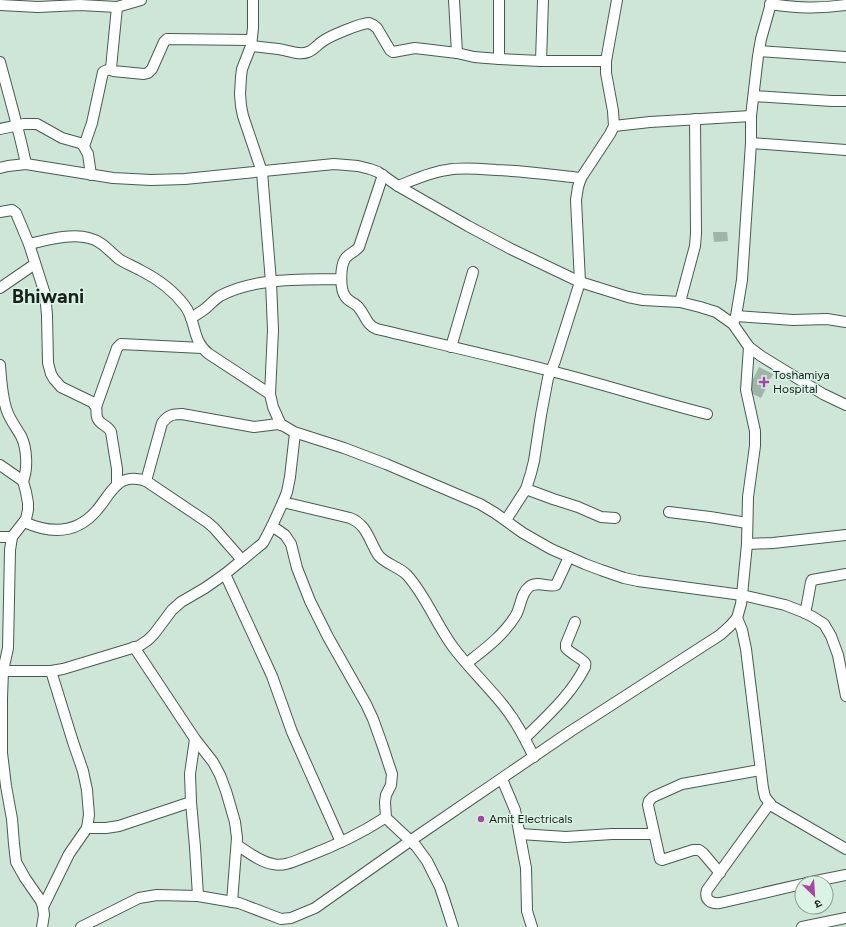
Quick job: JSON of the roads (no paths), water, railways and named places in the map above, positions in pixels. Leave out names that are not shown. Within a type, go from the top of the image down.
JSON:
[{"type":"street","points":[[0,5],[38,7],[80,5],[117,7],[141,0]]},
{"type":"street","points":[[253,0],[253,28],[251,43],[241,77],[240,94],[243,116],[262,172],[271,282],[273,330],[270,394],[272,407],[281,425]]},
{"type":"street","points":[[454,0],[457,53]]},
{"type":"street","points":[[499,0],[499,59]]},
{"type":"street","points":[[541,61],[543,0]]},
{"type":"street","points":[[506,520],[526,489],[533,467],[546,386],[580,282],[576,200],[578,187],[581,178],[614,126],[612,104],[606,73],[606,61],[617,0]]},
{"type":"street","points":[[846,5],[816,8],[795,8],[771,2],[759,51],[751,116],[742,280],[735,320],[749,347],[786,372],[823,394],[846,405]]},
{"type":"street","points":[[111,70],[117,7]]},
{"type":"street","points":[[84,146],[92,123],[103,72],[111,70],[144,74],[148,73],[152,69],[164,42],[167,39],[251,43],[297,53],[307,53],[323,40],[369,23],[375,25],[391,52],[415,48],[457,53],[474,57],[499,59],[541,61],[606,61]]},
{"type":"street","points":[[759,51],[846,57]]},
{"type":"street","points":[[0,62],[26,164]]},
{"type":"street","points":[[754,96],[846,101]]},
{"type":"street","points":[[614,126],[751,116]]},
{"type":"street","points":[[680,302],[695,246],[695,119]]},
{"type":"street","points":[[0,129],[38,124],[59,137],[77,142],[84,146],[88,154],[91,175]]},
{"type":"street","points":[[750,143],[846,150]]},
{"type":"street","points":[[0,168],[26,164],[113,178],[151,180],[185,179],[334,164],[364,167],[378,172],[398,186],[511,249],[580,282],[628,297],[643,300],[680,302],[716,312],[726,318],[735,320],[827,319],[846,322]]},
{"type":"street","points":[[398,186],[431,173],[448,169],[483,169],[528,172],[581,178]]},
{"type":"street","points":[[383,175],[361,241],[356,250],[346,258],[342,267],[341,279],[344,296],[359,307],[370,326],[377,329],[587,380],[663,403],[707,414]]},
{"type":"street","points":[[0,212],[9,210],[14,211],[29,244],[46,303],[48,363],[51,374],[61,387],[92,402],[96,407]]},
{"type":"street","points":[[29,244],[79,236],[101,243],[119,259],[152,276],[176,294],[185,306],[191,318],[198,341],[202,348],[270,394]]},
{"type":"street","points":[[0,288],[35,264]]},
{"type":"street","points":[[452,347],[473,272]]},
{"type":"street","points":[[191,318],[224,294],[251,285],[271,282],[341,279]]},
{"type":"street","points":[[117,484],[117,469],[111,432],[109,428],[100,423],[96,407],[117,348],[121,344],[202,348]]},
{"type":"street","points":[[82,927],[139,898],[157,894],[198,896],[239,903],[282,923],[315,908],[571,731],[720,635],[737,618],[742,595],[747,544],[748,497],[755,446],[755,431],[746,390],[749,347]]},
{"type":"street","points":[[0,365],[5,405],[10,418],[25,446],[26,470],[23,482],[28,503],[27,516],[12,537],[8,648],[2,671],[2,753],[12,819],[15,855],[19,868],[38,896],[43,907],[44,915],[42,927]]},
{"type":"street","points":[[146,481],[162,423],[166,418],[173,414],[182,414],[254,427],[278,424],[295,433],[344,448],[480,504],[506,520],[523,533],[551,549],[596,568],[624,578],[742,595],[785,605],[805,613],[824,624],[831,636],[838,655],[845,684],[846,696]]},
{"type":"street","points":[[2,671],[52,671],[72,667],[134,647],[148,640],[180,602],[205,588],[225,574],[262,543],[284,502],[287,492],[295,433]]},
{"type":"street","points":[[0,465],[23,482]]},
{"type":"street","points":[[24,522],[56,530],[74,527],[90,517],[117,484],[135,478],[140,478],[207,522],[242,560]]},
{"type":"street","points":[[526,489],[578,507],[601,517],[616,518]]},
{"type":"street","points":[[284,502],[350,518],[360,524],[368,534],[380,557],[403,571],[408,577],[422,596],[453,647],[502,704],[525,738],[534,757]]},
{"type":"street","points":[[669,512],[747,523]]},
{"type":"street","points":[[272,526],[284,535],[291,544],[297,568],[310,601],[371,715],[392,774],[391,785],[386,795],[385,802],[386,818],[416,846],[430,866],[440,887],[453,927]]},
{"type":"street","points":[[747,544],[773,543],[846,535]]},
{"type":"street","points":[[0,537],[12,537]]},
{"type":"street","points":[[467,663],[496,639],[507,627],[516,614],[528,588],[538,584],[556,585],[569,557]]},
{"type":"street","points":[[225,574],[272,676],[292,732],[341,842]]},
{"type":"street","points":[[805,613],[812,581],[817,578],[846,574]]},
{"type":"street","points":[[737,618],[742,630],[746,649],[760,770],[766,797],[775,808],[846,849]]},
{"type":"street","points":[[525,738],[561,701],[586,665],[566,648],[566,644],[575,622]]},
{"type":"street","points":[[134,647],[195,739],[213,762],[220,775],[237,832],[232,902]]},
{"type":"street","points":[[43,907],[69,854],[87,828],[89,816],[87,790],[83,771],[52,671]]},
{"type":"street","points":[[195,739],[190,769],[198,896]]},
{"type":"street","points":[[720,873],[699,850],[693,850],[662,860],[660,858],[648,805],[649,801],[653,797],[682,784],[760,770]]},
{"type":"street","points":[[502,778],[515,810],[520,834],[526,868],[527,911],[532,927]]},
{"type":"street","points":[[87,828],[119,826],[191,802]]},
{"type":"street","points":[[770,803],[707,890],[707,899],[712,903],[720,903],[794,886]]},
{"type":"street","points":[[237,845],[264,862],[281,865],[341,842],[386,818]]},
{"type":"street","points":[[520,834],[566,837],[612,834],[654,834]]},
{"type":"street","points":[[834,877],[846,875]]},
{"type":"street","points":[[802,927],[846,918]]},
{"type":"place","name":"Toshamiya Hospital","points":[[764,382]]},
{"type":"place","name":"Amit Electricals","points":[[481,819]]},
{"type":"district","name":"Bhiwani","points":[[48,296]]}]
